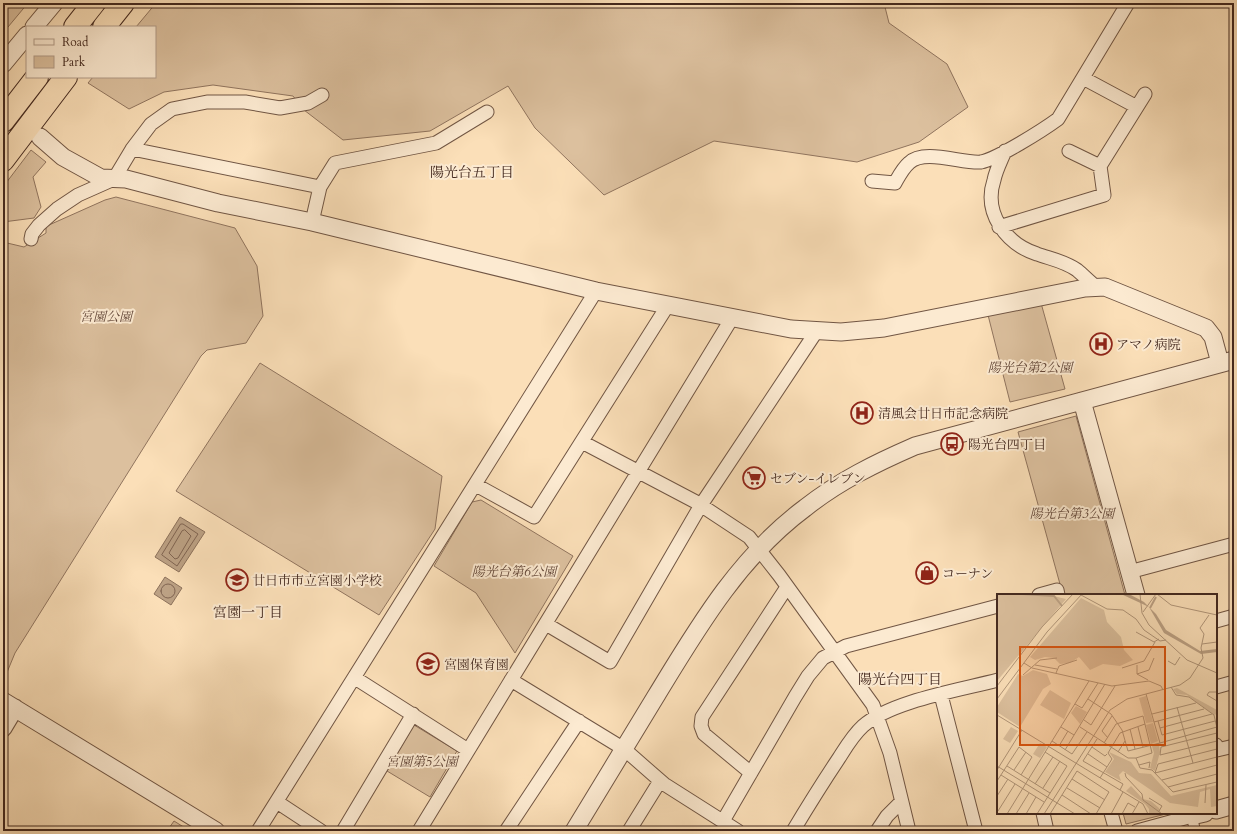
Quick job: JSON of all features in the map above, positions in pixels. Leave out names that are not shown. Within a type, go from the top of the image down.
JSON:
[{"type":"highway","points":[[76,26],[94,3]]},
{"type":"highway","points":[[105,26],[124,3]]},
{"type":"highway","points":[[3,121],[36,78]]},
{"type":"highway","points":[[3,160],[65,78]]},
{"type":"street","points":[[35,26],[54,3]]},
{"type":"street","points":[[872,181],[895,183],[910,162],[921,158],[932,157],[981,162],[1005,151],[1058,119],[1128,3]]},
{"type":"street","points":[[3,64],[26,36]]},
{"type":"street","points":[[1083,78],[1137,107]]},
{"type":"street","points":[[999,227],[1104,195],[1100,166],[1145,94]]},
{"type":"street","points":[[31,239],[32,234],[39,225],[57,209],[78,195],[114,179],[132,149],[151,124],[172,109],[207,102],[245,102],[280,108],[308,103],[322,95]]},
{"type":"street","points":[[312,222],[320,187],[335,163],[436,143],[487,112]]},
{"type":"street","points":[[40,137],[62,157],[101,178],[126,179],[218,204],[312,222],[596,291],[732,318],[816,332],[841,332],[884,328],[1095,286],[1105,287],[1206,328],[1213,337],[1227,362],[915,446],[846,479],[804,508],[758,549],[717,598],[574,831]]},
{"type":"street","points":[[132,149],[320,187]]},
{"type":"street","points":[[1005,151],[993,181],[992,204],[999,227],[1016,245],[1036,254],[1058,260],[1071,267],[1095,286]]},
{"type":"street","points":[[1069,151],[1100,166]]},
{"type":"street","points":[[258,831],[476,485],[596,291]]},
{"type":"street","points":[[476,485],[534,517],[668,305]]},
{"type":"street","points":[[419,831],[732,318]]},
{"type":"street","points":[[546,624],[610,662],[700,505],[816,332]]},
{"type":"street","points":[[1082,401],[1136,594]]},
{"type":"street","points":[[582,442],[700,505],[749,537],[873,705],[890,753],[909,831]]},
{"type":"street","points":[[1129,572],[1234,544]]},
{"type":"street","points":[[751,773],[704,734],[701,726],[702,717],[787,587]]},
{"type":"street","points":[[1043,594],[1057,590],[1058,594]]},
{"type":"street","points":[[723,821],[808,676],[823,658],[846,646],[997,606]]},
{"type":"street","points":[[1217,621],[1234,616]]},
{"type":"street","points":[[355,678],[468,750]]},
{"type":"street","points":[[511,680],[624,749],[660,781],[738,831]]},
{"type":"street","points":[[794,831],[817,791],[854,736],[863,726],[877,717],[907,703],[997,680]]},
{"type":"street","points":[[1217,687],[1234,682]]},
{"type":"street","points":[[941,695],[976,831]]},
{"type":"street","points":[[3,728],[9,705],[216,831]]},
{"type":"street","points":[[343,831],[413,714]]},
{"type":"street","points":[[506,831],[579,721]]},
{"type":"street","points":[[1217,750],[1234,746]]},
{"type":"street","points":[[629,831],[660,781]]},
{"type":"street","points":[[277,802],[321,831]]},
{"type":"street","points":[[878,831],[887,816],[901,802]]},
{"type":"street","points":[[1217,810],[1234,805]]},
{"type":"street","points":[[1043,814],[1048,831]]},
{"type":"street","points":[[1111,814],[1116,831]]},
{"type":"street","points":[[1137,831],[1197,818]]},
{"type":"green space","points":[[3,3],[28,3],[3,33]]},
{"type":"green space","points":[[156,3],[884,3],[889,23],[947,64],[968,107],[919,142],[857,162],[714,141],[604,195],[535,128],[508,86],[430,131],[343,140],[304,110],[293,96],[213,85],[164,92],[129,109],[88,83],[92,78],[156,78],[156,26],[137,26]]},
{"type":"green space","points":[[31,150],[46,162],[33,177],[41,207],[34,218],[3,222],[3,187]]},
{"type":"green space","name":"宮園公園","points":[[116,197],[235,228],[257,266],[263,316],[246,343],[207,350],[201,356],[15,653],[3,682],[3,242],[24,247],[46,233],[46,227],[49,225],[105,200]]},
{"type":"green space","name":"陽光台第2公園","points":[[1041,303],[1065,389],[1010,402],[988,315]]},
{"type":"green space","points":[[260,363],[442,476],[435,529],[379,615],[176,491]]},
{"type":"green space","name":"陽光台第3公園","points":[[1076,416],[1125,594],[1063,594],[1018,432]]},
{"type":"green space","name":"陽光台第6公園","points":[[481,500],[573,556],[515,653],[476,593],[434,566],[472,502]]},
{"type":"green space","name":"宮園第5公園","points":[[414,725],[457,751],[430,797],[387,771]]},
{"type":"green space","points":[[1123,814],[1166,814],[1126,824]]},
{"type":"green space","points":[[174,821],[190,831],[167,831]]},
{"type":"water","points":[[180,517],[205,532],[179,572],[155,557]]},
{"type":"water","points":[[165,577],[182,588],[171,605],[154,594]]},
{"type":"place","name":"アマノ病院","points":[[1101,344]]},
{"type":"place","name":"清風会廿日市記念病院","points":[[862,413]]},
{"type":"place","name":"陽光台四丁目","points":[[952,444]]},
{"type":"place","name":"セブン-イレブン","points":[[754,478]]},
{"type":"place","name":"コーナン","points":[[927,573]]},
{"type":"place","name":"廿日市市立宮園小学校","points":[[237,580]]},
{"type":"place","name":"宮園保育園","points":[[428,664]]},
{"type":"district","name":"陽光台五丁目","points":[[472,172]]},
{"type":"district","name":"宮園一丁目","points":[[248,612]]},
{"type":"district","name":"陽光台四丁目","points":[[900,679]]}]
